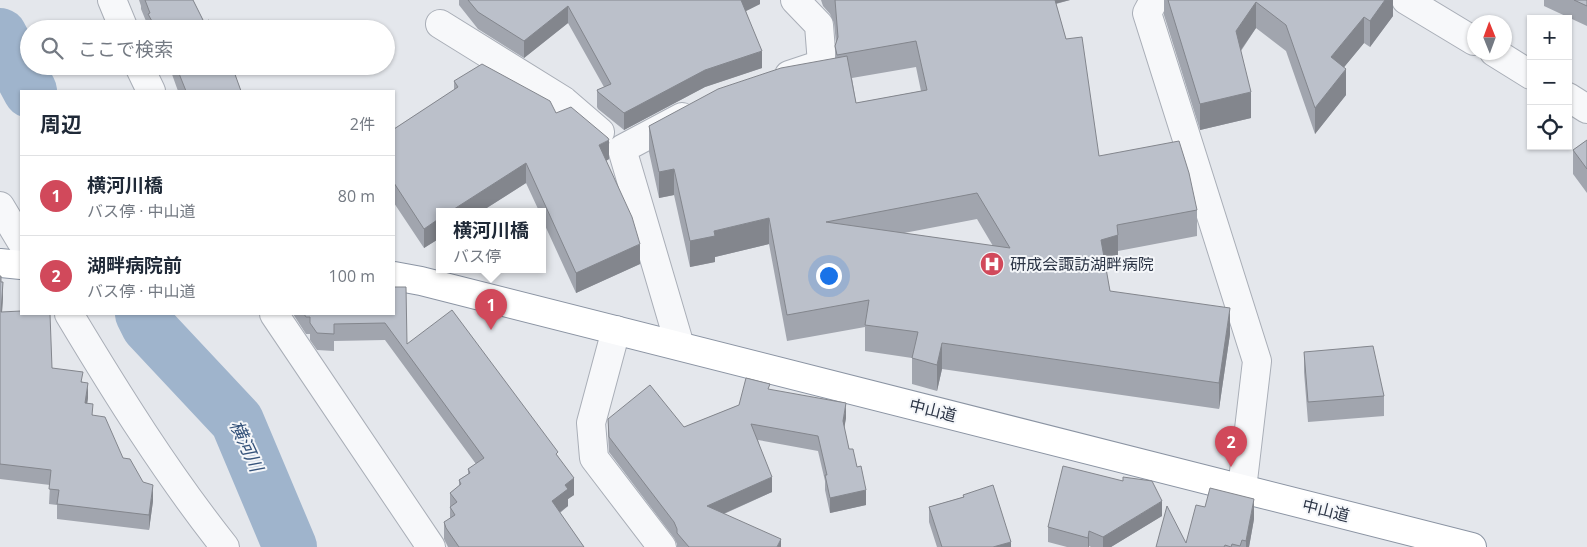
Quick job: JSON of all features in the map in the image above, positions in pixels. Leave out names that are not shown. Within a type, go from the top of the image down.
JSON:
[{"type":"highway","points":[[0,264],[20,265]]},
{"type":"highway","name":"中山道","points":[[395,276],[680,346],[1472,547]]},
{"type":"street","points":[[112,0],[120,20]]},
{"type":"street","points":[[767,82],[822,64],[819,25],[795,0]]},
{"type":"street","points":[[1154,0],[1147,13],[1257,361],[1242,489]]},
{"type":"street","points":[[1406,0],[1467,37]]},
{"type":"street","points":[[440,24],[564,101],[622,149],[680,346]]},
{"type":"street","points":[[1507,60],[1527,73]]},
{"type":"street","points":[[143,75],[151,90]]},
{"type":"street","points":[[1572,100],[1587,109]]},
{"type":"street","points":[[622,149],[704,105]]},
{"type":"street","points":[[0,206],[20,239]]},
{"type":"street","points":[[69,315],[112,385],[199,514],[225,547]]},
{"type":"street","points":[[275,315],[431,547]]},
{"type":"street","points":[[616,330],[590,423],[594,458],[662,547]]},
{"type":"building","points":[[145,0],[193,0],[203,20],[151,20],[148,14],[150,13]]},
{"type":"building","points":[[468,0],[741,0],[762,51],[705,70],[624,113],[598,92],[597,90],[611,84],[568,6],[524,41],[478,12]]},
{"type":"building","name":"研成会諏訪湖畔病院","points":[[835,0],[1055,0],[1066,39],[1082,37],[1099,156],[1179,141],[1189,173],[1197,210],[1117,225],[1118,235],[1101,240],[1110,291],[1230,308],[1219,383],[942,343],[937,365],[912,358],[918,332],[865,325],[869,300],[787,315],[769,218],[714,231],[715,236],[690,241],[674,169],[659,172],[649,126],[718,89],[781,68],[847,56],[856,103],[927,90],[916,41],[837,55],[835,46],[838,37]],"holes":[[[977,193],[1010,248],[826,222]]]},
{"type":"building","points":[[1168,0],[1385,0],[1370,21],[1364,17],[1331,57],[1346,69],[1315,108],[1286,25],[1256,2],[1236,31],[1251,92],[1200,104]]},
{"type":"building","points":[[1574,0],[1587,0],[1587,6]]},
{"type":"building","points":[[482,64],[550,101],[556,113],[571,107],[608,138],[609,140],[599,145],[632,217],[640,244],[576,273],[526,163],[456,208],[436,208],[436,221],[424,229],[395,185],[395,128],[458,87],[454,81]]},
{"type":"building","points":[[180,75],[235,75],[241,90],[186,90]]},
{"type":"building","points":[[1587,140],[1587,169],[1573,150]]},
{"type":"building","points":[[1,276],[1,282],[3,282],[1,312],[20,311],[20,315],[50,315],[52,368],[83,372],[81,382],[88,383],[85,403],[93,404],[92,415],[105,417],[123,458],[130,459],[143,482],[153,485],[149,515],[57,504],[59,490],[49,489],[51,470],[0,464]]},
{"type":"building","points":[[395,287],[406,287],[407,344],[452,310],[558,452],[556,454],[574,478],[565,485],[568,489],[552,501],[584,547],[459,547],[444,522],[455,515],[450,507],[457,502],[450,493],[461,484],[459,480],[470,473],[468,469],[484,458],[385,323],[334,324],[334,334],[317,333],[310,323],[310,317],[305,315],[395,315]]},
{"type":"building","points":[[1373,346],[1384,396],[1308,402],[1304,352]]},
{"type":"building","points":[[746,378],[770,384],[768,389],[846,403],[843,421],[849,449],[853,449],[857,467],[861,466],[866,490],[830,498],[818,436],[751,424],[772,477],[707,506],[781,539],[777,547],[689,547],[677,533],[674,522],[609,437],[608,419],[650,385],[684,427],[739,405]]},
{"type":"building","points":[[1063,466],[1123,481],[1123,477],[1152,481],[1162,501],[1103,537],[1089,531],[1088,538],[1048,527]]},
{"type":"building","points":[[993,485],[1011,542],[993,547],[942,547],[929,507],[964,497],[963,495]]},
{"type":"building","points":[[1210,488],[1254,499],[1246,541],[1242,540],[1240,546],[1232,544],[1231,547],[1225,545],[1224,547],[1156,547],[1167,506],[1186,543],[1196,505],[1205,507]]},
{"type":"waterway","name":"横河川","points":[[0,35],[20,72]]},
{"type":"waterway","name":"横河川","points":[[21,75],[29,90]]},
{"type":"waterway","name":"横河川","points":[[142,315],[148,326],[237,421],[290,547]]},
{"type":"place","name":"研成会諏訪湖畔病院","points":[[992,264]]},
{"type":"place","name":"横河川橋","points":[[491,330]]},
{"type":"place","name":"湖畔病院前","points":[[1231,467]]}]
